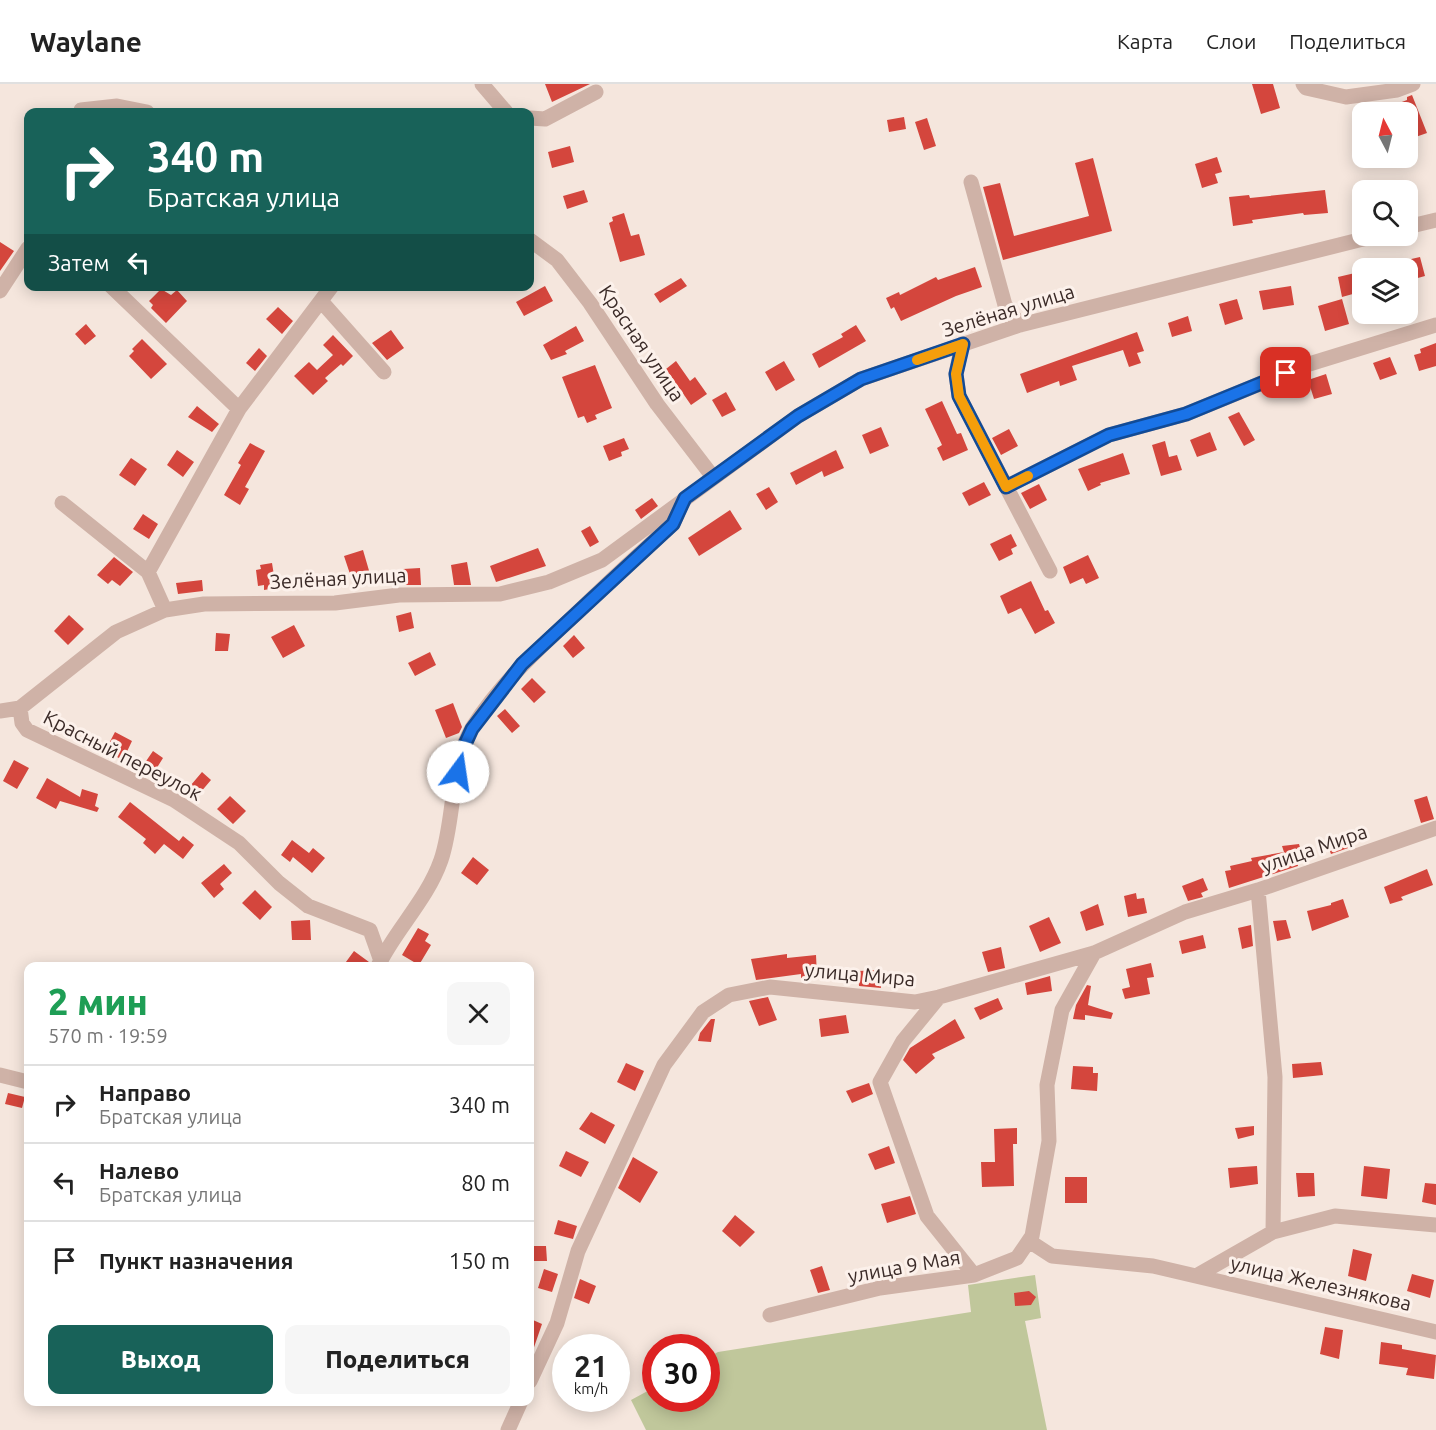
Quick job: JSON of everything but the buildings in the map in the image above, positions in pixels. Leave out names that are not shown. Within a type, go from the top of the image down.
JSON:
[{"type":"street","points":[[482,84],[503,108]]},
{"type":"street","points":[[1303,84],[1306,88],[1346,97],[1397,90],[1413,84]]},
{"type":"street","points":[[534,118],[545,119],[596,92]]},
{"type":"street","points":[[99,108],[117,106],[127,108]]},
{"type":"street","points":[[971,182],[1005,305],[1020,325]]},
{"type":"street","points":[[1418,224],[1436,220]]},
{"type":"street","name":"Зелёная улица","points":[[21,708],[116,632],[165,610],[204,604],[335,603],[399,595],[500,594],[549,582],[602,560],[798,416],[861,379],[1020,325],[1352,242]]},
{"type":"street","name":"Красная улица","points":[[534,243],[557,260],[590,303],[657,404],[713,477]]},
{"type":"street","points":[[0,291],[24,254]]},
{"type":"street","points":[[116,291],[239,409]]},
{"type":"street","points":[[148,572],[239,409],[328,291]]},
{"type":"street","points":[[321,301],[384,372]]},
{"type":"street","points":[[1006,487],[1109,435],[1186,414],[1306,365],[1436,325]]},
{"type":"street","points":[[963,344],[956,374],[959,396],[1050,571]]},
{"type":"street","name":"Зелёная улица","points":[[400,928],[425,895],[441,860],[452,811],[461,753],[472,729],[522,664],[673,524],[685,498]]},
{"type":"street","points":[[62,503],[148,572],[165,610]]},
{"type":"street","points":[[0,711],[21,708]]},
{"type":"street","name":"Красный переулок","points":[[21,708],[22,723],[27,730],[174,800],[239,843],[279,883],[308,906],[370,930]]},
{"type":"street","name":"улица Мира","points":[[534,1372],[557,1323],[579,1251],[664,1065],[703,1012],[729,994],[770,987],[915,1002],[939,997],[1094,953],[1185,912],[1258,890],[1436,828]]},
{"type":"street","points":[[1258,890],[1275,1077],[1273,1232]]},
{"type":"street","points":[[380,962],[370,930],[400,928]]},
{"type":"street","points":[[381,962],[400,928]]},
{"type":"street","points":[[1030,1238],[1049,1140],[1047,1085],[1062,1010],[1094,953]]},
{"type":"street","points":[[939,997],[903,1041],[880,1082],[927,1216],[974,1275]]},
{"type":"street","points":[[0,1075],[24,1081]]},
{"type":"street","points":[[1196,1276],[1273,1232],[1335,1216],[1436,1225]]},
{"type":"street","name":"улица 9 Мая","points":[[770,1315],[880,1288],[974,1275],[1017,1258],[1030,1238]]},
{"type":"street","name":"улица Железнякова","points":[[1030,1238],[1052,1256],[1153,1266],[1436,1332]]},
{"type":"street","points":[[508,1430],[519,1406]]},
{"type":"green space","points":[[1035,1275],[1041,1318],[1025,1321],[1047,1430],[646,1430],[631,1400],[642,1394],[642,1412],[720,1412],[720,1352],[971,1312],[968,1285]]},
{"type":"slow traffic","points":[[917,360],[963,344],[956,374],[959,396],[1006,487],[1028,476]]},
{"type":"route","points":[[458,772],[461,753],[472,729],[522,664],[673,524],[685,498],[798,416],[861,379],[963,344],[956,374],[959,396],[1006,487],[1109,435],[1186,414],[1286,373]]}]
